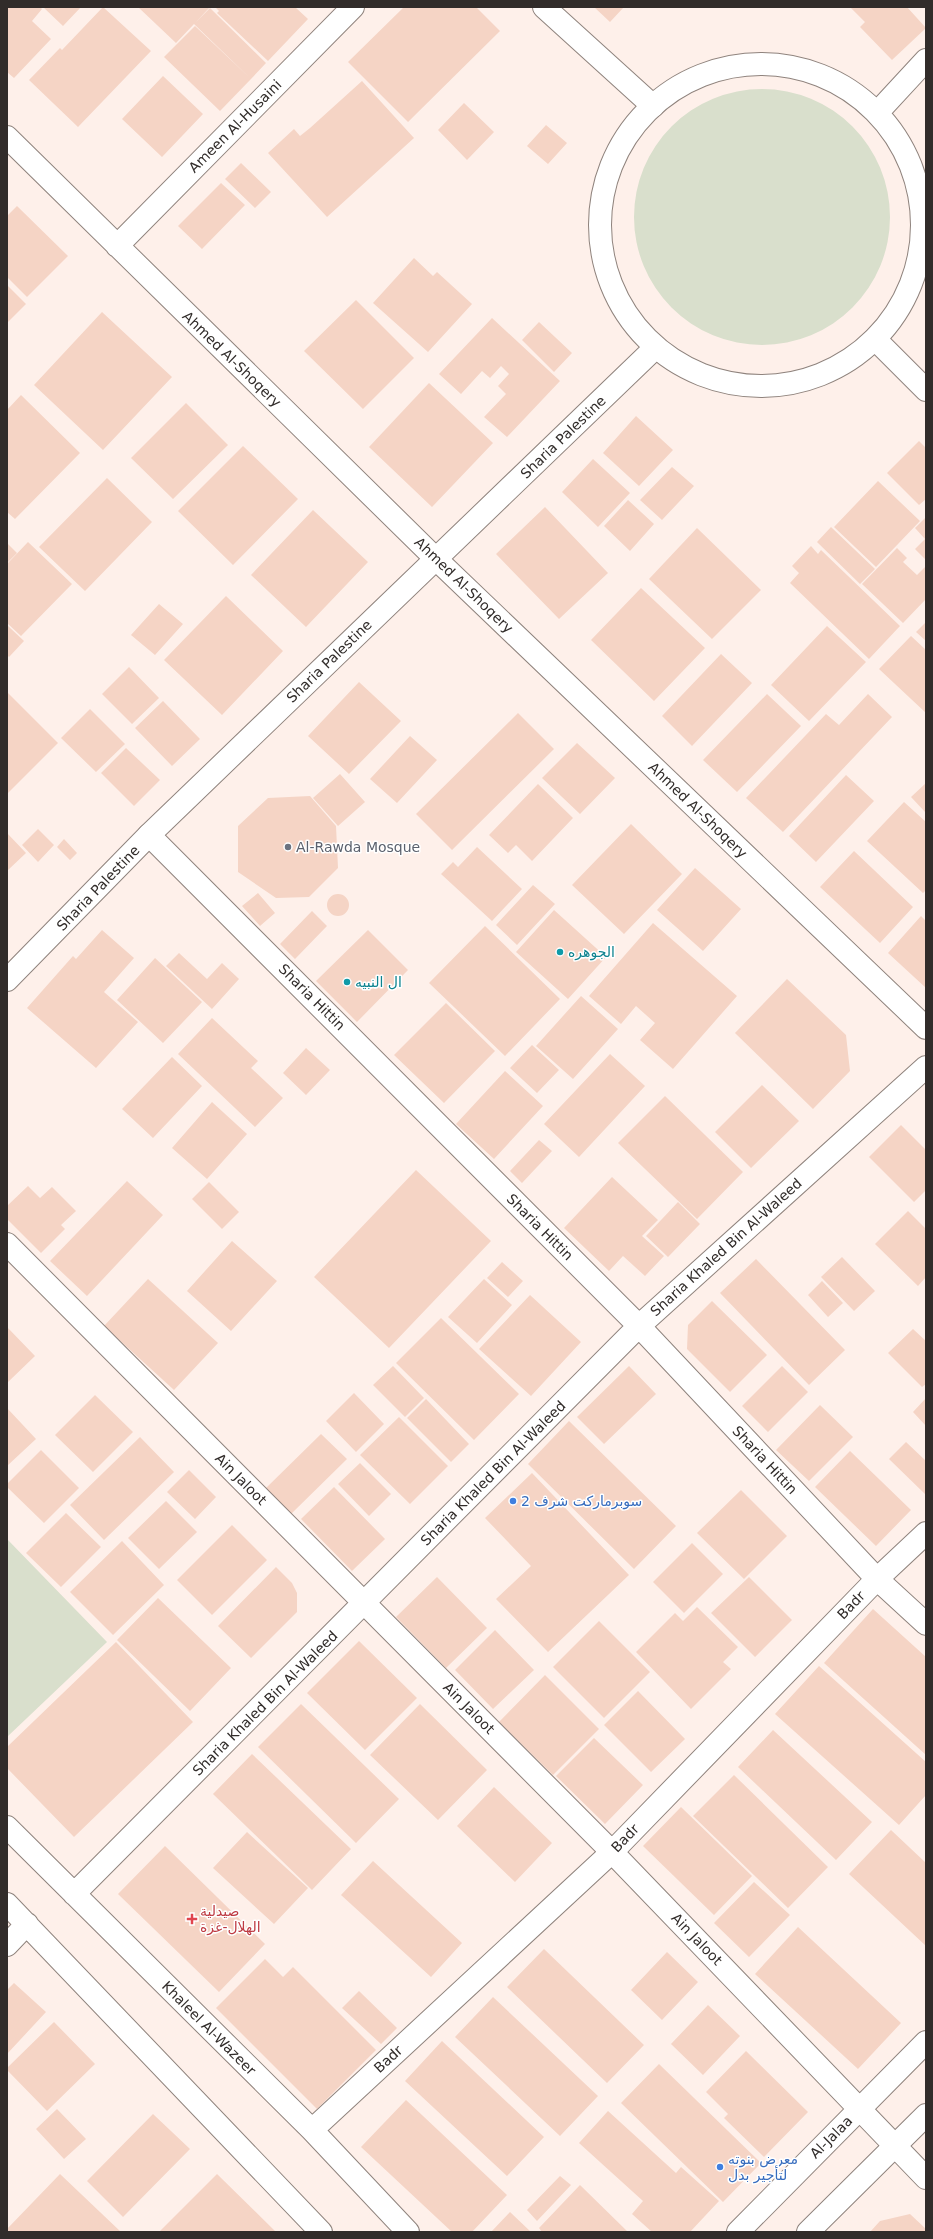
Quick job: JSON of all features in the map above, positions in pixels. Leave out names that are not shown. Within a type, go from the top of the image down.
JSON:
[{"type":"street","name":"Ameen Al-Husaini","points":[[117,246],[353,7]]},
{"type":"street","points":[[544,7],[653,106]]},
{"type":"street","points":[[877,113],[926,60]]},
{"type":"street","points":[[761,64],[800,69],[820,75],[857,96],[877,113],[890,128],[904,149],[914,173],[920,198],[923,225],[920,252],[914,277],[897,311],[874,340],[839,366],[820,375],[800,381],[761,386],[722,381],[702,375],[684,366],[656,347],[632,322],[619,301],[609,277],[602,252],[600,225],[602,198],[608,173],[619,149],[632,128],[653,106],[684,84],[702,75],[722,69],[761,64]]},
{"type":"street","name":"Ahmed Al-Shoqery","points":[[7,137],[435,558],[926,1028]]},
{"type":"street","points":[[874,340],[926,390]]},
{"type":"street","name":"Sharia Palestine","points":[[7,980],[149,835],[435,558],[656,347]]},
{"type":"street","name":"Sharia Hittin","points":[[149,835],[639,1326],[877,1579],[926,1624]]},
{"type":"street","name":"Sharia Khaled Bin Al-Waleed","points":[[74,1894],[639,1326],[926,1067]]},
{"type":"street","name":"Ain Jaloot","points":[[7,1244],[612,1852],[926,2178]]},
{"type":"street","name":"Badr","points":[[312,2130],[612,1852],[877,1579],[926,1533]]},
{"type":"street","name":"Khaleel Al-Wazeer","points":[[7,1827],[312,2130],[408,2232]]},
{"type":"street","points":[[7,1904],[321,2232]]},
{"type":"street","points":[[7,1945],[27,1924]]},
{"type":"street","name":"Al-Jalaa","points":[[738,2232],[926,2042]]},
{"type":"street","points":[[808,2232],[926,2115]]},
{"type":"green space","points":[[762,89],[799,95],[822,104],[843,118],[861,136],[875,157],[880,168],[887,192],[890,217],[884,254],[875,277],[861,298],[843,316],[822,330],[811,335],[787,342],[762,345],[725,339],[702,330],[681,316],[663,298],[649,277],[644,266],[637,242],[634,217],[640,180],[649,157],[663,136],[681,118],[702,104],[713,99],[737,92]]},
{"type":"green space","points":[[7,1539],[107,1642],[7,1737]]},
{"type":"building","points":[[7,7],[40,7],[42,9],[32,21],[51,39],[14,78],[7,72]]},
{"type":"building","points":[[43,7],[81,7],[63,26]]},
{"type":"building","points":[[103,7],[151,51],[78,127],[29,80],[60,48],[62,50]]},
{"type":"building","points":[[138,7],[210,7],[196,22],[210,8],[266,63],[251,79],[194,24],[176,43]]},
{"type":"building","points":[[215,7],[295,7],[308,19],[268,61],[217,13],[219,11]]},
{"type":"building","points":[[404,7],[476,7],[500,31],[408,122],[348,62]]},
{"type":"building","points":[[594,7],[624,7],[610,22]]},
{"type":"building","points":[[850,7],[907,7],[926,28],[892,60],[860,27],[865,22]]},
{"type":"building","points":[[195,26],[251,79],[220,111],[164,57]]},
{"type":"building","points":[[163,76],[203,114],[162,157],[122,119]]},
{"type":"building","points":[[362,81],[414,138],[327,217],[268,153],[294,129],[300,136]]},
{"type":"building","points":[[464,103],[494,132],[467,160],[438,130]]},
{"type":"building","points":[[546,125],[567,143],[548,164],[527,146]]},
{"type":"building","points":[[241,163],[271,192],[255,208],[225,179]]},
{"type":"building","points":[[221,183],[245,205],[202,249],[178,226]]},
{"type":"building","points":[[17,206],[68,256],[27,297],[7,277],[7,216]]},
{"type":"building","points":[[414,258],[433,276],[437,272],[472,304],[428,352],[373,303]]},
{"type":"building","points":[[7,285],[26,304],[7,323]]},
{"type":"building","points":[[356,300],[414,358],[363,409],[304,351]]},
{"type":"building","points":[[102,312],[172,377],[103,450],[34,385]]},
{"type":"building","points":[[492,318],[560,381],[507,437],[484,417],[506,394],[498,386],[509,374],[501,366],[490,378],[482,371],[461,394],[439,374]]},
{"type":"building","points":[[539,322],[572,353],[554,372],[522,340]]},
{"type":"building","points":[[429,383],[493,443],[432,507],[369,447]]},
{"type":"building","points":[[21,395],[80,453],[15,519],[7,512],[7,410]]},
{"type":"building","points":[[186,403],[228,445],[173,499],[131,458]]},
{"type":"building","points":[[636,416],[673,450],[639,486],[603,453]]},
{"type":"building","points":[[919,441],[926,448],[926,499],[919,505],[887,473]]},
{"type":"building","points":[[243,446],[298,499],[233,565],[178,511]]},
{"type":"building","points":[[593,459],[630,493],[598,527],[562,492]]},
{"type":"building","points":[[672,467],[694,486],[662,520],[640,500]]},
{"type":"building","points":[[107,478],[152,522],[85,591],[39,547]]},
{"type":"building","points":[[878,481],[920,521],[876,567],[834,527]]},
{"type":"building","points":[[628,500],[654,524],[630,551],[604,526]]},
{"type":"building","points":[[545,507],[608,573],[559,619],[496,554]]},
{"type":"building","points":[[313,510],[368,562],[306,627],[251,575]]},
{"type":"building","points":[[926,517],[926,560],[915,549],[925,539],[915,528]]},
{"type":"building","points":[[831,527],[875,569],[860,584],[817,542]]},
{"type":"building","points":[[697,528],[761,590],[712,639],[649,579]]},
{"type":"building","points":[[28,542],[72,584],[21,636],[7,623],[7,564]]},
{"type":"building","points":[[7,543],[17,553],[7,563]]},
{"type":"building","points":[[811,546],[818,554],[821,550],[900,626],[869,659],[790,583],[799,573],[792,566]]},
{"type":"building","points":[[897,548],[907,558],[903,562],[917,575],[926,566],[926,599],[903,623],[862,584]]},
{"type":"building","points":[[641,588],[705,648],[654,701],[591,640]]},
{"type":"building","points":[[226,596],[283,651],[222,715],[164,660]]},
{"type":"building","points":[[159,604],[183,624],[155,655],[131,635]]},
{"type":"building","points":[[926,622],[926,641],[916,632]]},
{"type":"building","points":[[7,625],[24,641],[9,657],[7,655]]},
{"type":"building","points":[[827,626],[866,662],[809,721],[771,685]]},
{"type":"building","points":[[911,636],[926,650],[926,713],[879,669]]},
{"type":"building","points":[[721,654],[752,683],[692,746],[662,716]]},
{"type":"building","points":[[129,667],[159,698],[132,724],[102,694]]},
{"type":"building","points":[[359,682],[401,721],[349,774],[308,736]]},
{"type":"building","points":[[7,692],[58,743],[7,794]]},
{"type":"building","points":[[767,694],[801,726],[737,792],[703,760]]},
{"type":"building","points":[[868,694],[892,717],[783,832],[746,798],[826,714],[839,725]]},
{"type":"building","points":[[163,701],[200,739],[172,766],[135,728]]},
{"type":"building","points":[[90,709],[125,744],[96,772],[61,738]]},
{"type":"building","points":[[518,713],[554,749],[452,850],[416,814]]},
{"type":"building","points":[[410,736],[437,760],[397,803],[370,779]]},
{"type":"building","points":[[577,743],[615,778],[580,814],[542,778]]},
{"type":"building","points":[[126,748],[160,780],[134,806],[101,773]]},
{"type":"building","points":[[340,774],[365,802],[338,826],[313,798]]},
{"type":"building","points":[[846,775],[874,801],[816,862],[789,836]]},
{"type":"building","points":[[926,783],[926,813],[911,797]]},
{"type":"building","points":[[538,784],[573,818],[532,861],[516,845],[508,853],[489,835]]},
{"type":"building","name":"Al-Rawda Mosque","points":[[310,796],[336,826],[338,868],[309,897],[276,898],[238,872],[238,826],[268,798]]},
{"type":"building","points":[[904,802],[926,822],[926,890],[923,893],[867,841]]},
{"type":"building","points":[[631,824],[682,874],[624,934],[572,885]]},
{"type":"building","points":[[38,829],[54,845],[38,862],[22,845]]},
{"type":"building","points":[[7,833],[26,853],[7,871]]},
{"type":"building","points":[[64,839],[77,853],[70,860],[57,847]]},
{"type":"building","points":[[477,847],[522,889],[492,921],[441,874],[453,862],[458,867]]},
{"type":"building","points":[[854,851],[913,907],[880,943],[820,887]]},
{"type":"building","points":[[695,868],[741,909],[703,951],[657,910]]},
{"type":"building","points":[[533,885],[555,904],[517,945],[496,925]]},
{"type":"building","points":[[258,893],[275,913],[260,926],[242,906]]},
{"type":"building","points":[[334,894],[342,894],[349,901],[349,909],[342,916],[334,916],[327,909],[327,901]]},
{"type":"building","points":[[554,910],[606,957],[568,999],[516,952]]},
{"type":"building","points":[[312,911],[327,926],[295,959],[280,944]]},
{"type":"building","points":[[921,916],[926,921],[926,988],[888,953]]},
{"type":"building","points":[[653,923],[737,996],[673,1069],[640,1040],[655,1023],[636,1006],[621,1024],[589,996]]},
{"type":"building","points":[[485,926],[560,999],[505,1056],[429,983]]},
{"type":"building","points":[[102,930],[134,958],[104,992],[138,1022],[96,1068],[27,1008],[73,956],[76,959]]},
{"type":"building","points":[[368,930],[408,970],[357,1022],[316,981]]},
{"type":"building","points":[[179,953],[207,979],[222,963],[239,979],[212,1009],[166,966]]},
{"type":"building","points":[[155,958],[202,1002],[163,1043],[117,1000]]},
{"type":"building","points":[[787,979],[846,1035],[850,1071],[813,1109],[735,1033]]},
{"type":"building","points":[[581,996],[618,1029],[573,1079],[536,1046]]},
{"type":"building","points":[[446,1003],[495,1051],[444,1103],[394,1055]]},
{"type":"building","points":[[212,1018],[258,1061],[251,1068],[283,1098],[255,1127],[178,1054]]},
{"type":"building","points":[[532,1045],[559,1070],[537,1093],[510,1068]]},
{"type":"building","points":[[306,1048],[330,1070],[306,1095],[283,1073]]},
{"type":"building","points":[[610,1054],[645,1086],[579,1157],[544,1124]]},
{"type":"building","points":[[172,1057],[202,1086],[153,1138],[122,1109]]},
{"type":"building","points":[[505,1071],[543,1106],[494,1159],[456,1124]]},
{"type":"building","points":[[762,1085],[799,1121],[751,1168],[715,1132]]},
{"type":"building","points":[[665,1096],[743,1172],[697,1219],[618,1143]]},
{"type":"building","points":[[212,1102],[247,1134],[207,1179],[172,1148]]},
{"type":"building","points":[[901,1125],[926,1150],[926,1190],[914,1202],[869,1157]]},
{"type":"building","points":[[539,1140],[552,1151],[522,1183],[510,1171]]},
{"type":"building","points":[[416,1170],[491,1241],[389,1348],[314,1277]]},
{"type":"building","points":[[612,1177],[658,1220],[642,1236],[664,1256],[645,1276],[623,1256],[609,1271],[564,1228]]},
{"type":"building","points":[[127,1181],[163,1215],[87,1296],[50,1261]]},
{"type":"building","points":[[209,1182],[239,1212],[222,1229],[192,1199]]},
{"type":"building","points":[[28,1186],[40,1198],[52,1187],[76,1211],[61,1225],[65,1229],[41,1253],[7,1219],[7,1206]]},
{"type":"building","points":[[678,1202],[700,1224],[668,1257],[646,1236]]},
{"type":"building","points":[[908,1211],[926,1229],[926,1277],[918,1286],[875,1244]]},
{"type":"building","points":[[232,1241],[277,1281],[231,1331],[187,1291]]},
{"type":"building","points":[[842,1257],[875,1291],[854,1311],[821,1277]]},
{"type":"building","points":[[756,1259],[845,1350],[809,1385],[720,1293]]},
{"type":"building","points":[[502,1262],[523,1281],[508,1297],[487,1278]]},
{"type":"building","points":[[148,1279],[218,1343],[174,1390],[104,1326]]},
{"type":"building","points":[[484,1279],[512,1305],[477,1343],[448,1317]]},
{"type":"building","points":[[822,1281],[843,1303],[828,1317],[808,1295]]},
{"type":"building","points":[[530,1295],[581,1342],[531,1396],[479,1349]]},
{"type":"building","points":[[712,1301],[767,1355],[730,1392],[687,1349],[688,1325]]},
{"type":"building","points":[[441,1318],[519,1394],[474,1440],[396,1363]]},
{"type":"building","points":[[7,1327],[35,1356],[7,1383]]},
{"type":"building","points":[[913,1329],[926,1341],[926,1384],[922,1387],[888,1353]]},
{"type":"building","points":[[393,1366],[424,1398],[405,1417],[373,1385]]},
{"type":"building","points":[[629,1366],[656,1394],[604,1444],[577,1417]]},
{"type":"building","points":[[782,1366],[808,1392],[768,1432],[742,1406]]},
{"type":"building","points":[[354,1393],[384,1424],[356,1452],[326,1421]]},
{"type":"building","points":[[95,1395],[133,1432],[93,1472],[55,1435]]},
{"type":"building","points":[[926,1398],[926,1426],[913,1412]]},
{"type":"building","points":[[426,1399],[469,1444],[451,1462],[407,1418]]},
{"type":"building","points":[[820,1405],[853,1437],[809,1481],[776,1450]]},
{"type":"building","points":[[7,1408],[36,1439],[7,1466]]},
{"type":"building","points":[[399,1417],[448,1466],[410,1504],[360,1455]]},
{"type":"building","points":[[569,1421],[676,1526],[634,1569],[528,1464]]},
{"type":"building","points":[[321,1434],[347,1459],[290,1515],[265,1489]]},
{"type":"building","points":[[140,1437],[174,1472],[104,1540],[70,1505]]},
{"type":"building","points":[[906,1442],[926,1461],[926,1495],[889,1459]]},
{"type":"building","points":[[41,1450],[79,1488],[44,1523],[7,1487],[7,1484]]},
{"type":"building","points":[[850,1451],[911,1510],[876,1546],[815,1487]]},
{"type":"building","points":[[360,1463],[391,1494],[369,1516],[338,1484]]},
{"type":"building","points":[[189,1470],[216,1497],[195,1519],[167,1492]]},
{"type":"building","points":[[532,1473],[629,1575],[548,1652],[496,1599],[531,1566],[485,1518]]},
{"type":"building","points":[[334,1487],[385,1539],[352,1571],[301,1519]]},
{"type":"building","points":[[741,1490],[787,1536],[744,1579],[697,1533]]},
{"type":"building","points":[[166,1501],[197,1532],[159,1569],[128,1538]]},
{"type":"building","points":[[66,1513],[101,1547],[61,1587],[26,1553]]},
{"type":"building","points":[[232,1525],[267,1560],[212,1615],[177,1580]]},
{"type":"building","points":[[122,1541],[164,1585],[113,1635],[70,1592]]},
{"type":"building","points":[[692,1543],[723,1574],[684,1613],[653,1582]]},
{"type":"building","points":[[276,1567],[292,1583],[297,1593],[297,1612],[251,1658],[218,1626]]},
{"type":"building","points":[[437,1577],[487,1628],[446,1668],[396,1617]]},
{"type":"building","points":[[749,1577],[792,1620],[755,1657],[711,1613]]},
{"type":"building","points":[[158,1598],[231,1668],[190,1711],[117,1640]]},
{"type":"building","points":[[697,1607],[738,1647],[723,1662],[731,1669],[691,1709],[636,1652],[675,1613],[683,1621]]},
{"type":"building","points":[[873,1609],[926,1657],[926,1755],[824,1663]]},
{"type":"building","points":[[599,1621],[650,1672],[604,1718],[553,1667]]},
{"type":"building","points":[[495,1630],[534,1670],[493,1709],[455,1670]]},
{"type":"building","points":[[359,1641],[417,1698],[365,1750],[307,1693]]},
{"type":"building","points":[[116,1642],[193,1722],[74,1837],[7,1768],[7,1747]]},
{"type":"building","points":[[819,1666],[926,1762],[926,1795],[899,1825],[775,1714]]},
{"type":"building","points":[[545,1675],[599,1729],[553,1775],[499,1722]]},
{"type":"building","points":[[638,1691],[685,1739],[651,1772],[604,1725]]},
{"type":"building","points":[[301,1704],[399,1799],[356,1843],[258,1747]]},
{"type":"building","points":[[420,1704],[487,1770],[438,1820],[370,1755]]},
{"type":"building","points":[[773,1730],[872,1822],[836,1860],[738,1767]]},
{"type":"building","points":[[594,1738],[643,1785],[605,1824],[556,1776]]},
{"type":"building","points":[[252,1754],[351,1849],[312,1890],[213,1794]]},
{"type":"building","points":[[734,1775],[828,1867],[788,1908],[693,1816]]},
{"type":"building","points":[[494,1787],[552,1843],[515,1882],[457,1826]]},
{"type":"building","points":[[681,1807],[752,1876],[714,1915],[643,1846]]},
{"type":"building","points":[[891,1830],[926,1863],[926,1946],[849,1874]]},
{"type":"building","points":[[247,1832],[308,1888],[274,1924],[213,1868]]},
{"type":"building","name":"صيدلية الهلال-غزة","points":[[165,1846],[265,1944],[219,1992],[118,1894]]},
{"type":"building","points":[[373,1861],[462,1943],[431,1977],[341,1895]]},
{"type":"building","points":[[754,1882],[790,1915],[749,1957],[714,1923]]},
{"type":"building","points":[[798,1927],[901,2023],[858,2069],[755,1974]]},
{"type":"building","points":[[544,1949],[644,2045],[607,2083],[507,1987]]},
{"type":"building","points":[[667,1952],[698,1982],[662,2020],[631,1990]]},
{"type":"building","points":[[265,1959],[283,1977],[293,1967],[376,2050],[317,2109],[216,2008]]},
{"type":"building","points":[[14,1983],[46,2012],[7,2054],[7,1990]]},
{"type":"building","points":[[359,1991],[397,2028],[381,2044],[342,2008]]},
{"type":"building","points":[[493,1997],[598,2096],[560,2136],[455,2037]]},
{"type":"building","points":[[708,2005],[740,2036],[703,2075],[671,2044]]},
{"type":"building","points":[[54,2022],[95,2064],[47,2111],[7,2070],[7,2068]]},
{"type":"building","points":[[442,2041],[544,2137],[507,2176],[405,2081]]},
{"type":"building","points":[[746,2051],[808,2112],[764,2157],[724,2118],[728,2114],[706,2092]]},
{"type":"building","points":[[659,2064],[761,2163],[723,2202],[621,2103]]},
{"type":"building","points":[[406,2100],[507,2195],[472,2232],[452,2232],[361,2147]]},
{"type":"building","points":[[57,2109],[86,2139],[64,2159],[36,2129]]},
{"type":"building","points":[[608,2111],[676,2173],[681,2167],[719,2201],[690,2232],[652,2232],[632,2214],[643,2201],[579,2143]]},
{"type":"building","points":[[153,2114],[190,2149],[123,2217],[87,2181]]},
{"type":"building","points":[[60,2174],[121,2232],[7,2232],[7,2229]]},
{"type":"building","points":[[217,2174],[276,2232],[159,2232]]},
{"type":"building","points":[[560,2176],[571,2185],[537,2221],[527,2210]]},
{"type":"building","points":[[580,2185],[628,2232],[542,2232],[539,2228]]},
{"type":"building","points":[[510,2212],[531,2232],[491,2232]]},
{"type":"building","points":[[910,2214],[926,2229],[926,2232],[870,2232],[880,2221]]},
{"type":"place","name":"Al-Rawda Mosque","points":[[288,847]]},
{"type":"place","name":"الجوهره","points":[[560,952]]},
{"type":"place","name":"ال النبيه","points":[[347,982]]},
{"type":"place","name":"سوبرماركت شرف 2","points":[[513,1501]]},
{"type":"place","name":"صيدلية الهلال-غزة","points":[[192,1919]]},
{"type":"place","name":"معرض بنوته لتأجير بدل","points":[[720,2167]]}]
